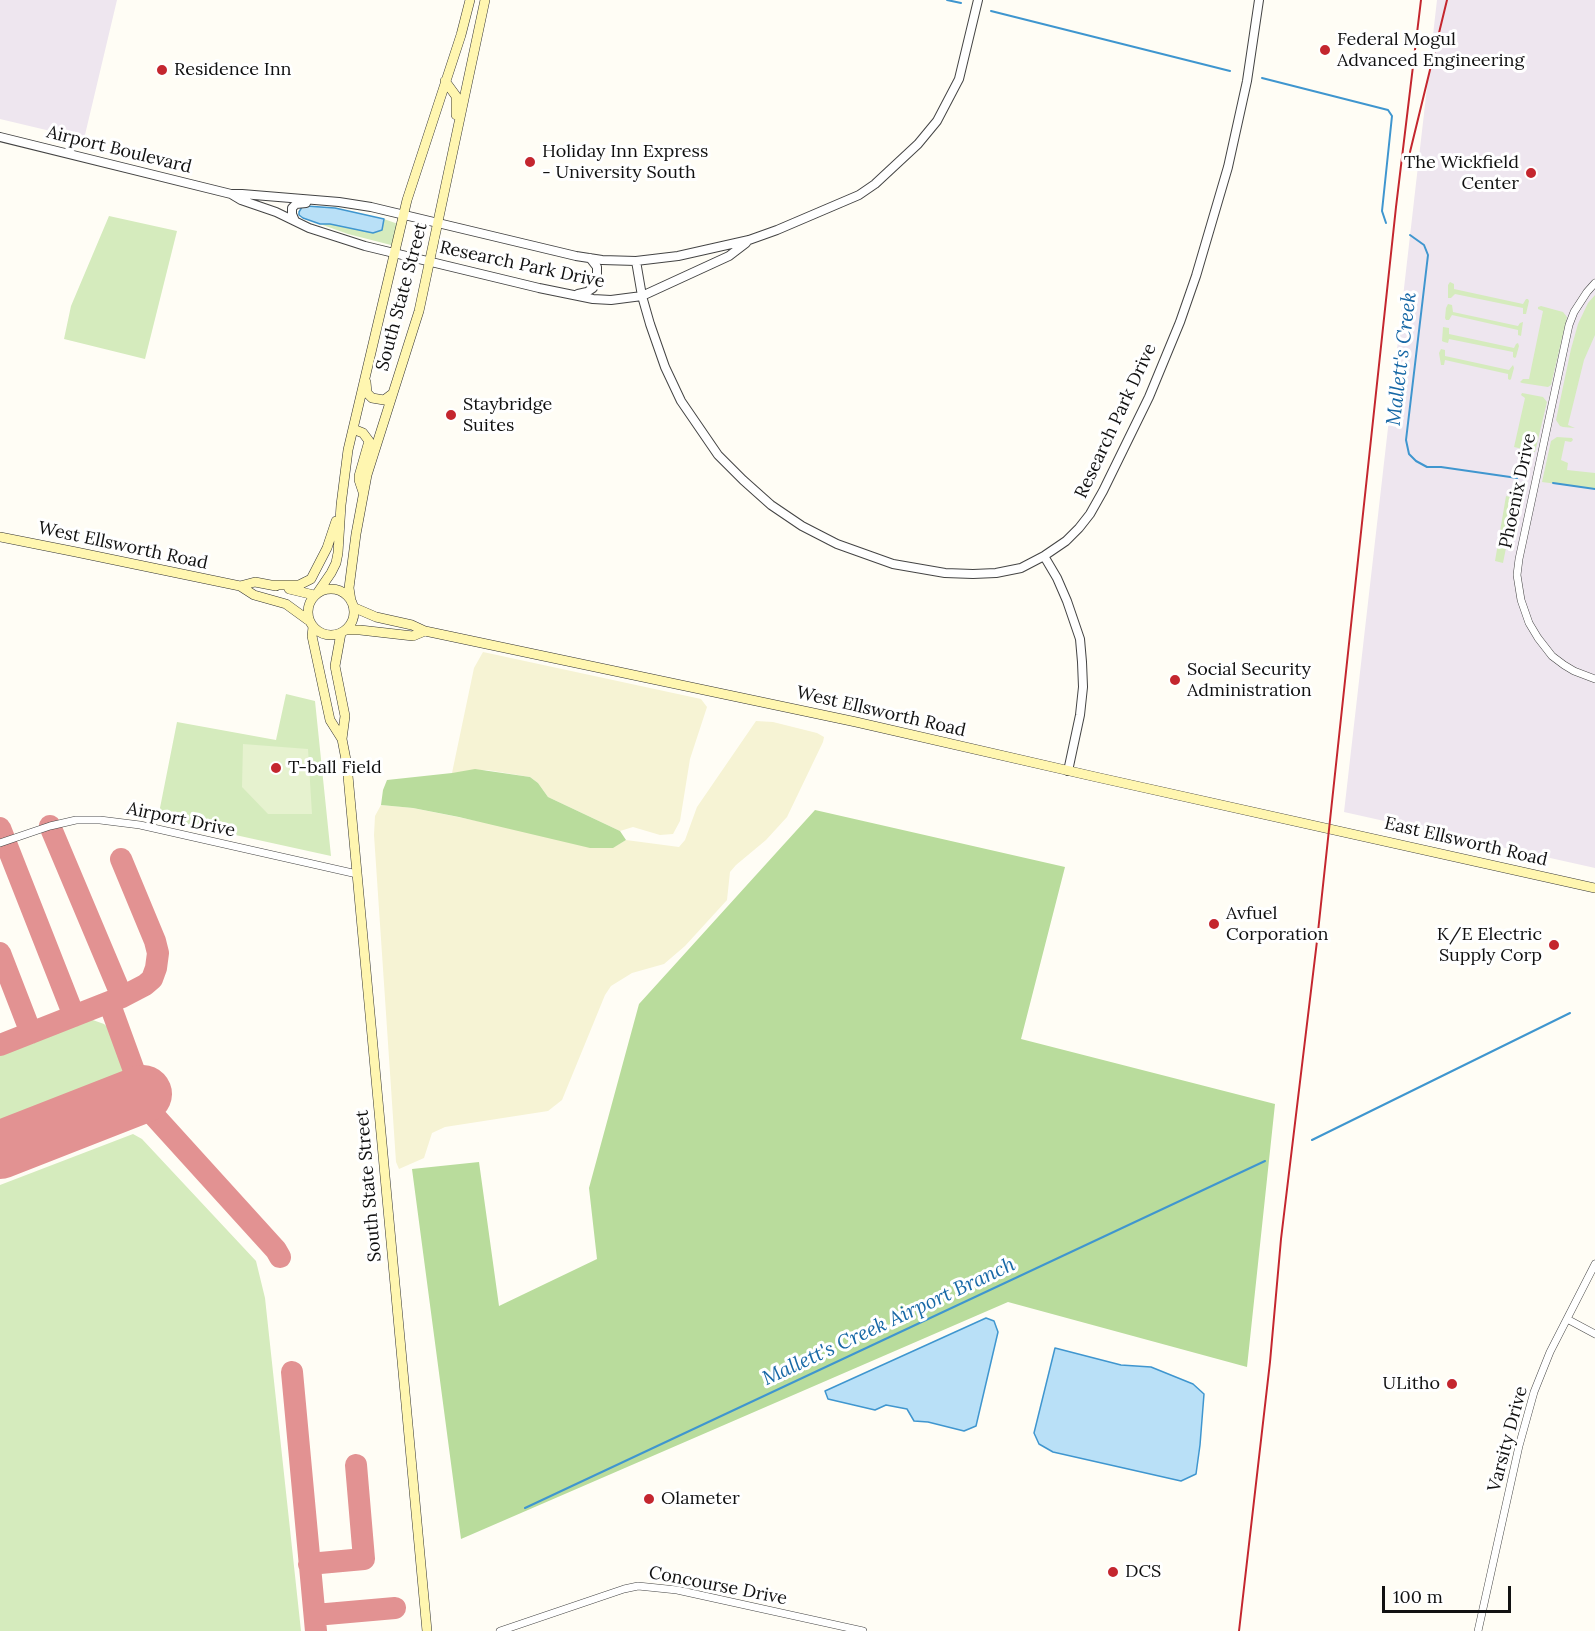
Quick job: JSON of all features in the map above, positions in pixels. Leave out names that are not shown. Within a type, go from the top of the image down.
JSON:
[{"type":"main road","name":"South State Street","points":[[316,594],[336,563],[345,473],[353,429],[407,200],[461,35],[470,0]]},
{"type":"main road","name":"South State Street","points":[[352,603],[349,588],[363,492],[416,323],[485,0]]},
{"type":"main road","points":[[445,81],[456,96],[457,111],[447,180]]},
{"type":"main road","points":[[366,377],[367,393],[372,398],[384,400],[393,392]]},
{"type":"main road","points":[[353,429],[363,433],[369,441],[359,480],[363,492]]},
{"type":"main road","points":[[345,473],[349,487],[346,523],[357,526]]},
{"type":"main road","points":[[271,585],[299,585],[311,579],[333,534],[342,499]]},
{"type":"main road","name":"West Ellsworth Road","points":[[0,537],[240,586],[254,595],[286,604],[311,624]]},
{"type":"main road","name":"West Ellsworth Road","points":[[240,586],[255,582],[316,594]]},
{"type":"main road","points":[[337,589],[352,603],[353,620],[343,631],[328,635],[320,633],[311,624],[307,609],[316,594],[324,590],[337,589]]},
{"type":"main road","name":"West Ellsworth Road","points":[[352,603],[376,617],[412,625],[425,631],[866,724],[1329,828]]},
{"type":"main road","name":"South State Street","points":[[311,624],[330,720],[342,739]]},
{"type":"main road","name":"West Ellsworth Road","points":[[343,631],[360,630],[413,636],[425,631]]},
{"type":"main road","name":"South State Street","points":[[343,631],[335,666],[345,716],[342,739],[347,765],[427,1631]]},
{"type":"main road","name":"East Ellsworth Road","points":[[1329,828],[1595,888]]},
{"type":"street","name":"Research Park Drive","points":[[438,223],[590,258],[636,261],[678,256],[749,240],[777,230],[859,195],[875,184],[918,144],[937,121],[959,79],[978,0]]},
{"type":"street","name":"Research Park Drive","points":[[636,261],[650,324],[669,378],[681,401],[718,455],[771,505],[802,526],[837,544],[893,564],[945,573],[973,574],[996,573],[1021,568],[1066,541],[1090,514],[1149,397],[1180,322],[1228,167],[1246,81],[1259,0]]},
{"type":"street","name":"Airport Boulevard","points":[[0,137],[231,194],[339,202],[438,223]]},
{"type":"street","name":"Airport Boulevard","points":[[231,194],[309,228],[395,254]]},
{"type":"street","points":[[296,221],[292,208],[296,204],[327,205],[339,202]]},
{"type":"street","name":"Research Park Drive","points":[[395,254],[573,295],[610,300],[642,296],[729,256],[749,240]]},
{"type":"street","points":[[573,295],[594,288],[598,273],[597,267],[590,258]]},
{"type":"street","name":"Phoenix Drive","points":[[1595,284],[1574,312],[1569,325],[1518,560],[1517,575],[1521,600],[1538,638],[1552,656],[1563,665],[1595,679]]},
{"type":"street","points":[[1044,556],[1067,601],[1080,639],[1083,665],[1080,715],[1068,771]]},
{"type":"street","name":"Airport Drive","points":[[0,843],[76,820],[100,820],[140,825],[357,874]]},
{"type":"street","name":"Varsity Drive","points":[[1478,1631],[1524,1426],[1543,1368],[1595,1264]]},
{"type":"street","points":[[1567,1319],[1595,1334]]},
{"type":"street","name":"Concourse Drive","points":[[500,1631],[638,1586],[676,1590],[863,1631]]},
{"type":"shaded area","points":[[0,0],[117,0],[84,139],[0,119]]},
{"type":"shaded area","points":[[1437,0],[1595,0],[1595,868],[1344,812]]},
{"type":"shaded area","points":[[483,652],[701,699],[707,707],[690,759],[680,821],[673,834],[660,835],[633,827],[620,831],[548,797],[538,783],[530,777],[487,770],[452,773],[474,668]]},
{"type":"shaded area","points":[[756,721],[773,722],[817,733],[824,737],[787,817],[766,840],[730,872],[727,900],[685,946],[664,964],[632,973],[611,986],[605,995],[562,1100],[548,1111],[445,1127],[432,1133],[424,1158],[399,1169],[396,1162],[374,835],[375,816],[381,805],[413,808],[612,848],[626,840],[679,847],[685,840],[697,807]]},
{"type":"green space","points":[[109,216],[177,231],[145,359],[64,339],[71,306]]},
{"type":"green space","points":[[384,219],[398,224],[391,245],[320,224],[373,233],[382,230]]},
{"type":"green space","points":[[1450,282],[1454,284],[1454,289],[1523,304],[1528,299],[1526,314],[1523,314],[1523,308],[1455,294],[1448,298]]},
{"type":"green space","points":[[1595,295],[1595,335],[1584,360],[1568,425],[1575,428],[1563,427],[1556,420],[1571,349],[1578,324],[1588,303]]},
{"type":"green space","points":[[1448,304],[1452,305],[1453,312],[1518,326],[1523,322],[1521,336],[1518,335],[1518,330],[1452,315],[1449,320],[1446,320]]},
{"type":"green space","points":[[1538,307],[1563,312],[1567,317],[1551,385],[1548,387],[1520,382],[1523,379],[1529,379],[1543,311]]},
{"type":"green space","points":[[1443,327],[1449,328],[1449,334],[1514,348],[1518,343],[1516,357],[1513,357],[1513,352],[1449,339],[1448,343],[1444,342],[1442,341]]},
{"type":"green space","points":[[1441,349],[1445,350],[1445,356],[1509,370],[1513,365],[1511,379],[1508,379],[1508,374],[1445,360],[1444,365],[1441,365],[1439,353]]},
{"type":"green space","points":[[1522,393],[1543,397],[1547,402],[1535,452],[1514,447],[1525,398],[1521,395]]},
{"type":"green space","points":[[1557,437],[1572,438],[1571,442],[1565,441],[1561,460],[1568,463],[1567,470],[1595,473],[1595,489],[1542,482],[1551,441]]},
{"type":"green space","points":[[1506,496],[1516,498],[1503,563],[1495,561]]},
{"type":"green space","points":[[286,694],[315,701],[331,856],[158,818],[177,722],[276,740]]},
{"type":"green space","name":"T-ball Field","points":[[243,744],[308,749],[312,814],[268,814],[242,787]]},
{"type":"green space","points":[[475,769],[530,777],[538,783],[548,797],[620,831],[626,840],[613,848],[590,848],[459,817],[413,808],[381,805],[387,780]]},
{"type":"green space","points":[[815,810],[1065,867],[1021,1039],[1275,1104],[1247,1367],[1008,1302],[461,1539],[412,1169],[479,1162],[499,1306],[597,1259],[589,1188],[639,1004]]},
{"type":"green space","points":[[90,1019],[104,1024],[116,1035],[128,1064],[124,1078],[116,1084],[0,1130],[0,1052],[72,1022]]},
{"type":"green space","points":[[133,1134],[142,1139],[256,1261],[265,1298],[301,1631],[0,1631],[0,1185]]},
{"type":"water","points":[[302,207],[335,208],[384,219],[382,230],[373,233],[320,224],[299,215]]},
{"type":"water","points":[[986,1318],[994,1321],[998,1332],[976,1426],[964,1431],[914,1421],[907,1409],[886,1405],[875,1410],[828,1399],[825,1391]]},
{"type":"water","points":[[1055,1348],[1121,1365],[1151,1367],[1193,1384],[1204,1394],[1196,1474],[1181,1481],[1053,1452],[1039,1444],[1034,1433]]},
{"type":"waterway","name":"Mallett's Creek","points":[[947,0],[961,3]]},
{"type":"waterway","name":"Mallett's Creek","points":[[991,11],[1230,71]]},
{"type":"waterway","name":"Mallett's Creek","points":[[1262,78],[1388,110],[1392,116],[1382,211],[1386,223]]},
{"type":"waterway","name":"Mallett's Creek","points":[[1410,235],[1424,245],[1428,255],[1406,440],[1409,454],[1427,467],[1517,478]]},
{"type":"waterway","name":"Mallett's Creek","points":[[1553,483],[1595,489]]},
{"type":"waterway","name":"Mallett's Creek Airport Branch","points":[[1312,1140],[1570,1013]]},
{"type":"waterway","name":"Mallett's Creek Airport Branch","points":[[525,1508],[1265,1161]]},
{"type":"taxiway","points":[[50,826],[122,997]]},
{"type":"taxiway","points":[[0,828],[74,1016]]},
{"type":"taxiway","points":[[0,1045],[122,997],[152,979],[158,953],[155,941],[121,859]]},
{"type":"taxiway","points":[[0,953],[31,1033]]},
{"type":"taxiway","points":[[109,1002],[148,1109],[280,1257]]},
{"type":"taxiway","points":[[292,1372],[316,1631]]},
{"type":"taxiway","points":[[309,1564],[364,1559],[356,1465]]},
{"type":"taxiway","points":[[315,1615],[395,1608]]},
{"type":"runway","points":[[0,1150],[143,1094]]},
{"type":"railway","points":[[1239,1631],[1270,1362],[1281,1239],[1317,941],[1396,207],[1421,0]]},
{"type":"railway","points":[[1410,152],[1447,0]]},
{"type":"place","name":"Federal Mogul Advanced Engineering","points":[[1325,50]]},
{"type":"place","name":"Residence Inn","points":[[162,70]]},
{"type":"place","name":"Holiday Inn Express - University South","points":[[530,162]]},
{"type":"place","name":"The Wickfield Center","points":[[1531,173]]},
{"type":"place","name":"Staybridge Suites","points":[[451,415]]},
{"type":"place","name":"Social Security Administration","points":[[1175,680]]},
{"type":"place","name":"T-ball Field","points":[[276,768]]},
{"type":"place","name":"Avfuel Corporation","points":[[1214,924]]},
{"type":"place","name":"K/E Electric Supply Corp","points":[[1554,945]]},
{"type":"place","name":"ULitho","points":[[1452,1384]]},
{"type":"place","name":"Olameter","points":[[649,1499]]},
{"type":"place","name":"DCS","points":[[1113,1572]]}]
